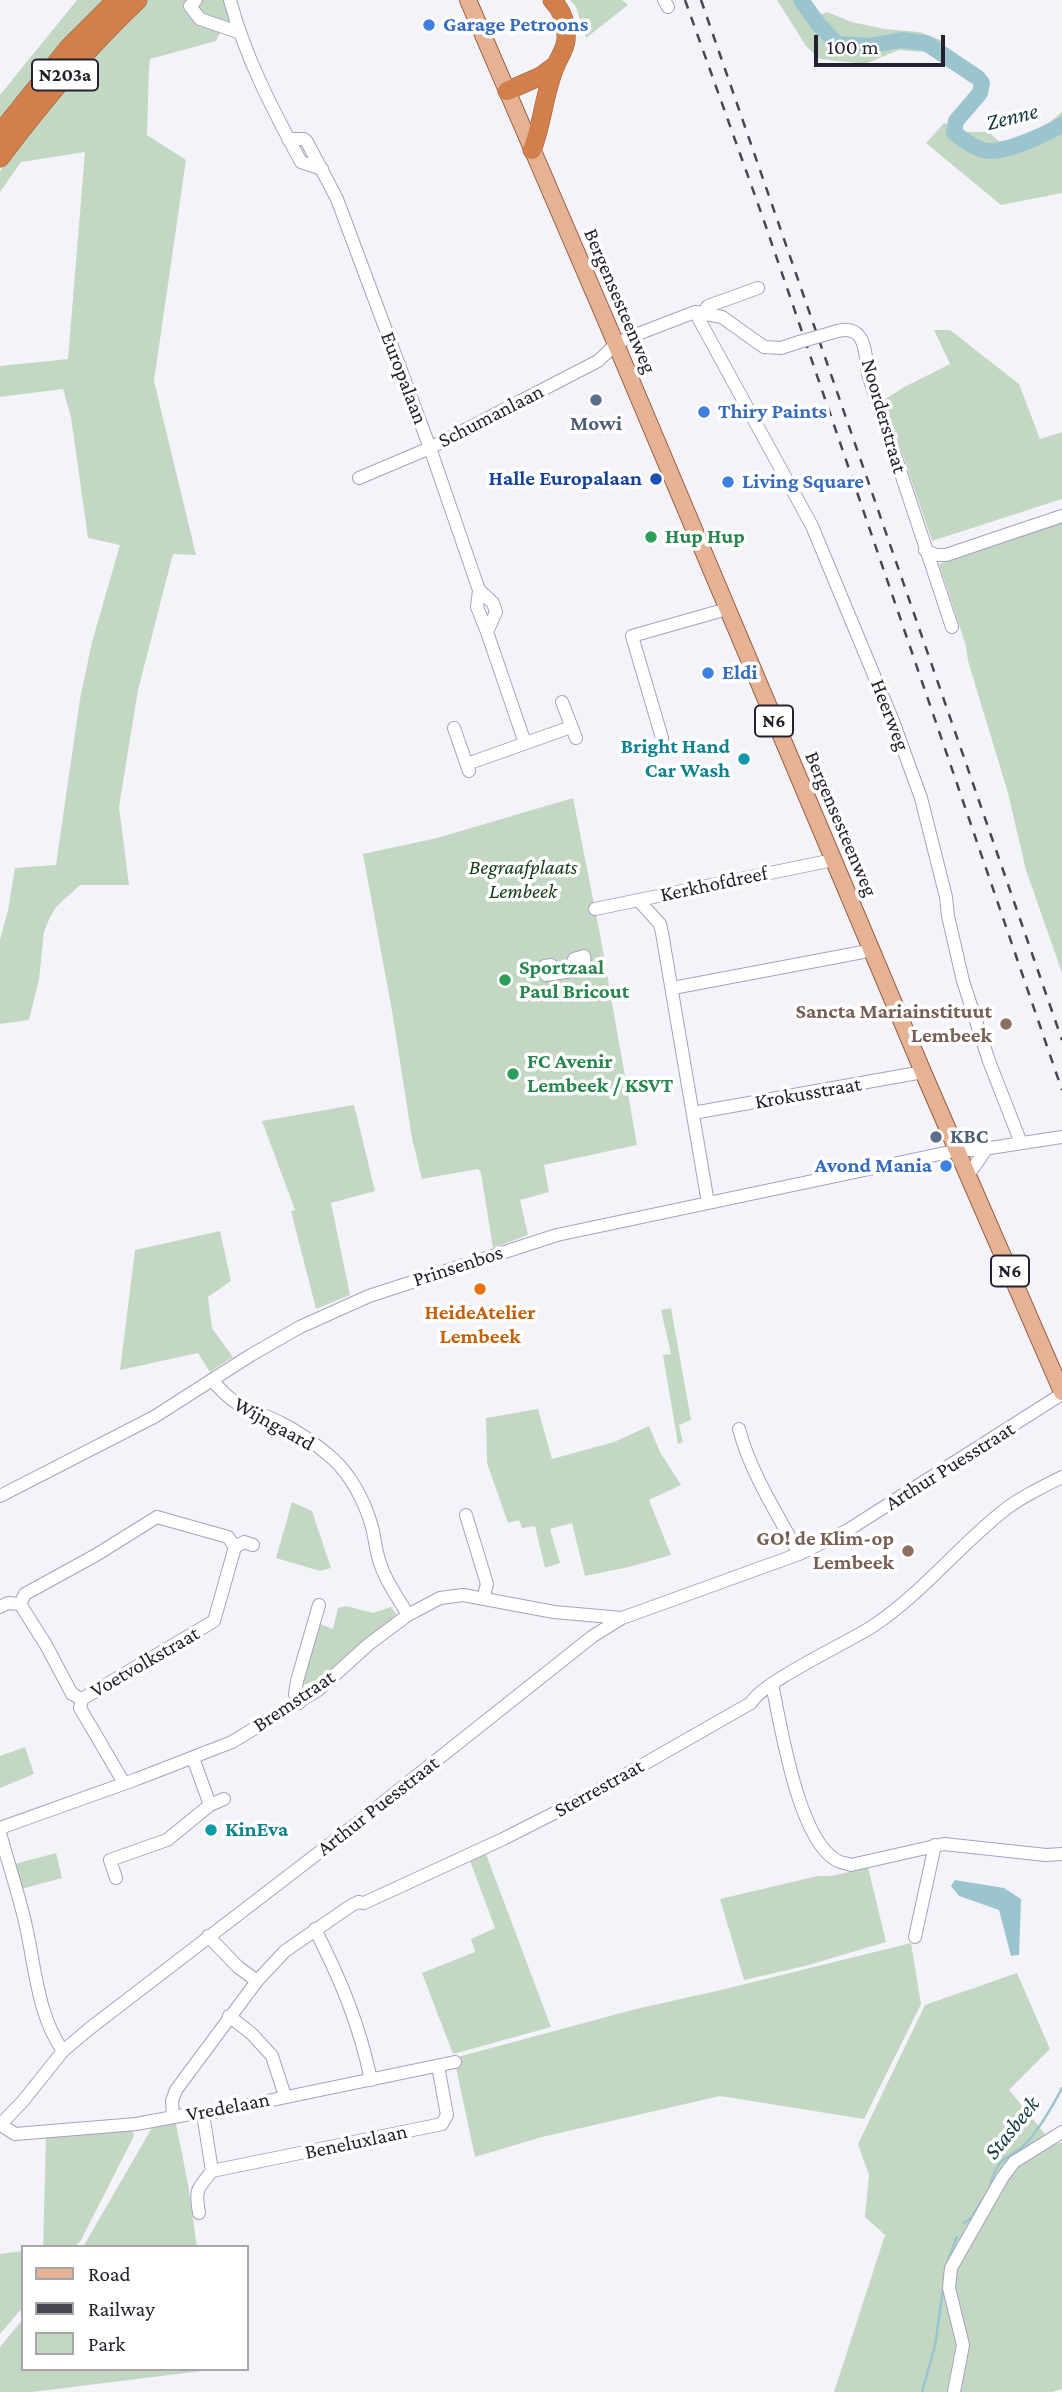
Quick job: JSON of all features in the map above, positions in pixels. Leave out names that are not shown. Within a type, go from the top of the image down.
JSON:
[{"type":"highway","name":"N203a","points":[[0,133],[69,47],[116,0]]},
{"type":"highway","name":"N203a","points":[[0,158],[74,65],[138,0]]},
{"type":"highway","points":[[532,150],[541,129],[556,65],[566,42],[563,15],[552,0]]},
{"type":"highway","points":[[507,91],[541,76],[556,65]]},
{"type":"main road","name":"Bergensesteenweg","points":[[468,0],[1062,1393]]},
{"type":"street","points":[[196,0],[190,6],[200,19],[238,32]]},
{"type":"street","name":"Europalaan","points":[[230,0],[238,32],[288,139],[301,162],[322,169],[337,199],[430,448],[479,590],[477,607],[526,743]]},
{"type":"street","points":[[616,344],[758,288]]},
{"type":"street","name":"Noorderstraat","points":[[699,312],[722,317],[764,347],[781,348],[840,329],[858,334],[864,342],[868,374],[952,627]]},
{"type":"street","name":"Heerweg","points":[[699,312],[812,526],[893,721],[921,798],[946,897],[963,981],[989,1061],[1021,1143]]},
{"type":"street","name":"Schumanlaan","points":[[359,478],[430,448],[598,360],[616,344]]},
{"type":"street","points":[[925,550],[936,555],[946,555],[1062,516]]},
{"type":"street","points":[[662,738],[632,636],[727,609]]},
{"type":"street","points":[[454,729],[468,767],[526,743],[573,732],[562,702]]},
{"type":"street","name":"Kerkhofdreef","points":[[595,909],[833,860]]},
{"type":"street","points":[[638,900],[660,924],[708,1203]]},
{"type":"street","points":[[673,988],[863,952],[871,948]]},
{"type":"street","name":"Krokusstraat","points":[[693,1114],[923,1072]]},
{"type":"street","name":"Prinsenbos","points":[[0,1496],[125,1433],[300,1327],[369,1296],[557,1235],[850,1171],[959,1150],[1062,1137]]},
{"type":"street","points":[[969,1174],[987,1148]]},
{"type":"street","name":"Wijngaard","points":[[212,1380],[227,1398],[241,1407],[283,1424],[334,1460],[360,1495],[367,1510],[385,1578],[408,1615]]},
{"type":"street","name":"Arthur Puesstraat","points":[[0,2125],[63,2051],[366,1816],[575,1649],[622,1618],[799,1554],[848,1530],[1062,1393]]},
{"type":"street","points":[[739,1429],[745,1451],[757,1477],[799,1554]]},
{"type":"street","name":"Sterrestraat","points":[[173,2117],[172,2101],[176,2090],[229,2016],[285,1951],[315,1929],[358,1902],[364,1903],[419,1878],[588,1796],[751,1703],[755,1695],[873,1626],[898,1608],[1003,1511],[1062,1477]]},
{"type":"street","points":[[466,1516],[486,1584],[483,1599]]},
{"type":"street","points":[[20,1604],[24,1594],[96,1555],[157,1517],[228,1537],[234,1547],[244,1542],[253,1545]]},
{"type":"street","name":"Voetvolkstraat","points":[[82,1699],[214,1621],[234,1547]]},
{"type":"street","name":"Bremstraat","points":[[0,1830],[232,1742],[318,1690],[369,1644],[408,1615],[439,1598],[463,1595],[554,1612],[622,1618]]},
{"type":"street","points":[[0,1607],[8,1603],[20,1604]]},
{"type":"street","points":[[20,1604],[72,1693],[82,1699],[80,1708],[124,1783]]},
{"type":"street","points":[[299,1703],[295,1694],[297,1681],[319,1605]]},
{"type":"street","points":[[772,1685],[796,1797],[822,1848],[837,1861],[851,1865],[944,1844],[1046,1855],[1062,1854]]},
{"type":"street","points":[[192,1758],[210,1805]]},
{"type":"street","points":[[116,1878],[110,1860],[167,1840],[210,1805],[224,1799]]},
{"type":"street","points":[[0,1830],[25,1921],[40,1993],[54,2038],[63,2051]]},
{"type":"street","points":[[915,1937],[935,1845]]},
{"type":"street","points":[[315,1929],[341,1980],[356,2019],[371,2080]]},
{"type":"street","points":[[208,1936],[238,1967],[257,1981]]},
{"type":"street","points":[[229,2016],[272,2056],[285,2096]]},
{"type":"street","name":"Vredelaan","points":[[0,2125],[15,2134],[136,2124],[200,2115],[455,2062]]},
{"type":"street","name":"Beneluxlaan","points":[[212,2171],[442,2124],[447,2115],[438,2067]]},
{"type":"street","points":[[199,2213],[198,2186],[212,2171],[204,2120],[200,2115]]},
{"type":"street","points":[[954,2392],[963,2345],[949,2288],[951,2268],[969,2232],[1014,2162],[1062,2132]]},
{"type":"green space","points":[[77,0],[103,0],[76,27],[0,119],[0,95]]},
{"type":"green space","points":[[147,0],[225,0],[233,35],[221,31],[216,41],[150,59],[149,69],[147,135],[186,160],[154,381],[196,555],[173,554],[138,690],[119,807],[129,885],[80,885],[56,907],[44,932],[39,979],[29,1020],[0,1024],[0,940],[15,868],[56,865],[80,699],[92,642],[120,545],[88,538],[71,417],[63,389],[0,397],[0,366],[68,359],[85,152],[21,162],[0,192],[0,171],[54,97]]},
{"type":"green space","points":[[570,0],[622,0],[628,5],[586,38],[576,7]]},
{"type":"green space","points":[[777,0],[801,0],[815,17],[827,12],[852,22],[884,29],[919,32],[944,41],[936,53],[899,50],[865,64],[820,59],[806,46]]},
{"type":"green space","points":[[1062,112],[1062,193],[1001,205],[926,143],[944,123],[965,132],[988,132],[999,141],[1017,139],[1041,128]]},
{"type":"green space","points":[[934,330],[950,330],[1019,384],[1040,439],[1062,432],[1062,499],[932,541],[884,400],[950,364]]},
{"type":"green space","points":[[1062,522],[1062,973],[1026,870],[1008,793],[968,661],[966,646],[939,564]]},
{"type":"green space","name":"FC Avenir Lembeek / KSVT","points":[[573,798],[637,1145],[544,1165],[549,1192],[520,1200],[528,1235],[493,1248],[481,1173],[478,1169],[422,1179],[412,1138],[363,854],[437,838]]},
{"type":"green space","points":[[354,1105],[375,1191],[331,1203],[350,1295],[316,1309],[291,1211],[295,1210],[262,1121]]},
{"type":"green space","points":[[220,1231],[231,1281],[208,1297],[212,1328],[233,1357],[210,1372],[198,1353],[120,1370],[135,1250]]},
{"type":"green space","points":[[671,1308],[691,1420],[679,1425],[683,1442],[678,1444],[663,1355],[671,1354],[661,1310]]},
{"type":"green space","points":[[538,1409],[552,1459],[614,1442],[649,1426],[660,1452],[681,1485],[649,1500],[671,1555],[585,1576],[572,1523],[550,1529],[560,1563],[545,1568],[535,1526],[522,1528],[519,1520],[508,1523],[487,1463],[486,1418]]},
{"type":"green space","points":[[292,1502],[312,1511],[331,1568],[320,1571],[276,1558]]},
{"type":"green space","points":[[346,1606],[373,1613],[391,1607],[397,1615],[322,1679],[302,1685],[320,1624],[333,1629],[338,1608]]},
{"type":"green space","points":[[25,1747],[34,1774],[0,1788],[0,1756]]},
{"type":"green space","points":[[56,1853],[62,1878],[21,1889],[15,1864]]},
{"type":"green space","points":[[486,1854],[551,2027],[453,2054],[422,1973],[475,1952],[471,1939],[495,1928],[470,1861]]},
{"type":"green space","points":[[868,1867],[886,1942],[805,1966],[744,1980],[720,1899]]},
{"type":"green space","points":[[911,1943],[921,2004],[864,2119],[720,2096],[542,2137],[475,2157],[454,2058],[636,2009]]},
{"type":"green space","points":[[1017,1973],[1050,2049],[1009,2090],[1054,2145],[1062,2142],[1062,2389],[1052,2392],[834,2392],[885,2235],[865,2217],[869,2175],[858,2144],[925,2005]]},
{"type":"green space","points":[[176,2124],[197,2245],[84,2245],[153,2126]]},
{"type":"green space","points":[[132,2129],[134,2136],[77,2245],[43,2245],[46,2137]]},
{"type":"green space","points":[[21,2251],[21,2309],[0,2334],[0,2254]]},
{"type":"green space","points":[[21,2321],[21,2371],[201,2371],[32,2392],[0,2392],[0,2347]]},
{"type":"water","points":[[955,1880],[1004,1888],[1021,1899],[1019,1955],[1011,1956],[999,1910],[959,1896],[951,1886]]},
{"type":"waterway","name":"Zenne","points":[[801,0],[837,44],[868,46],[901,40],[926,43],[978,78],[982,83],[980,93],[956,121],[954,133],[975,147],[989,151],[1006,149],[1062,125]]},
{"type":"waterway","name":"Stasbeek","points":[[990,2187],[997,2167],[1033,2135],[1062,2088]]},
{"type":"waterway","name":"Stasbeek","points":[[964,2223],[971,2218],[985,2196]]},
{"type":"waterway","name":"Stasbeek","points":[[946,2265],[957,2237]]},
{"type":"waterway","name":"Stasbeek","points":[[922,2392],[935,2346],[943,2289]]},
{"type":"railway","points":[[685,0],[763,218],[1062,1090]]},
{"type":"railway","points":[[701,0],[1062,1040]]},
{"type":"place","name":"Garage Petroons","points":[[429,25]]},
{"type":"place","name":"Mowi","points":[[596,400]]},
{"type":"place","name":"Thiry Paints","points":[[704,412]]},
{"type":"place","name":"Halle Europalaan","points":[[656,479]]},
{"type":"place","name":"Living Square","points":[[728,482]]},
{"type":"place","name":"Hup Hup","points":[[651,537]]},
{"type":"place","name":"Eldi","points":[[708,673]]},
{"type":"place","name":"Bright Hand Car Wash","points":[[744,759]]},
{"type":"place","name":"Sportzaal Paul Bricout","points":[[505,980]]},
{"type":"place","name":"Sancta Mariainstituut Lembeek","points":[[1006,1024]]},
{"type":"place","name":"FC Avenir Lembeek / KSVT","points":[[513,1074]]},
{"type":"place","name":"KBC","points":[[936,1137]]},
{"type":"place","name":"Avond Mania","points":[[946,1166]]},
{"type":"place","name":"HeideAtelier Lembeek","points":[[480,1289]]},
{"type":"place","name":"GO! de Klim-op Lembeek","points":[[908,1551]]},
{"type":"place","name":"KinEva","points":[[211,1830]]},
{"type":"park label","name":"Begraafplaats Lembeek","points":[[523,880]]}]
